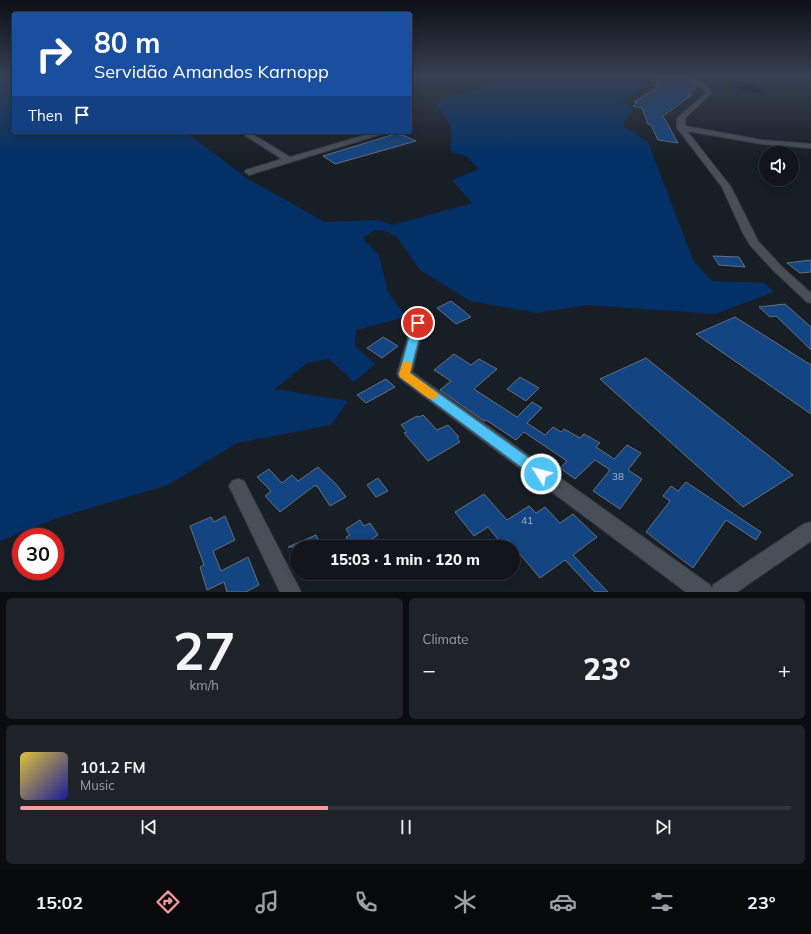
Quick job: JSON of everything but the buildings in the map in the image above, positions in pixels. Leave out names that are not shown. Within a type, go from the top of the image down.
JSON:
[{"type":"street","points":[[697,104],[681,119],[681,128],[726,187],[754,243],[778,269],[811,299]]},
{"type":"street","points":[[681,128],[762,142],[811,146]]},
{"type":"street","points":[[246,134],[289,160]]},
{"type":"street","points":[[249,172],[377,134]]},
{"type":"street","points":[[418,323],[404,374],[703,592]]},
{"type":"street","points":[[238,486],[291,592]]},
{"type":"street","points":[[720,592],[811,530]]},
{"type":"shaded area","points":[[0,104],[12,104],[12,134],[189,134],[248,179],[325,222],[378,220],[392,225],[472,203],[452,180],[479,169],[467,157],[450,151],[451,131],[446,117],[437,106],[439,104],[624,104],[634,109],[622,125],[648,142],[693,260],[712,281],[764,283],[774,292],[715,314],[587,305],[537,313],[470,301],[420,270],[397,237],[388,232],[375,230],[363,238],[379,255],[388,292],[406,317],[356,330],[355,346],[375,364],[354,382],[329,359],[307,363],[275,389],[348,401],[331,425],[237,443],[168,485],[60,517],[32,528],[12,528],[12,536],[0,541]]},
{"type":"slow traffic","points":[[407,365],[404,374],[432,395]]},
{"type":"route","points":[[418,323],[404,374],[541,474]]}]
